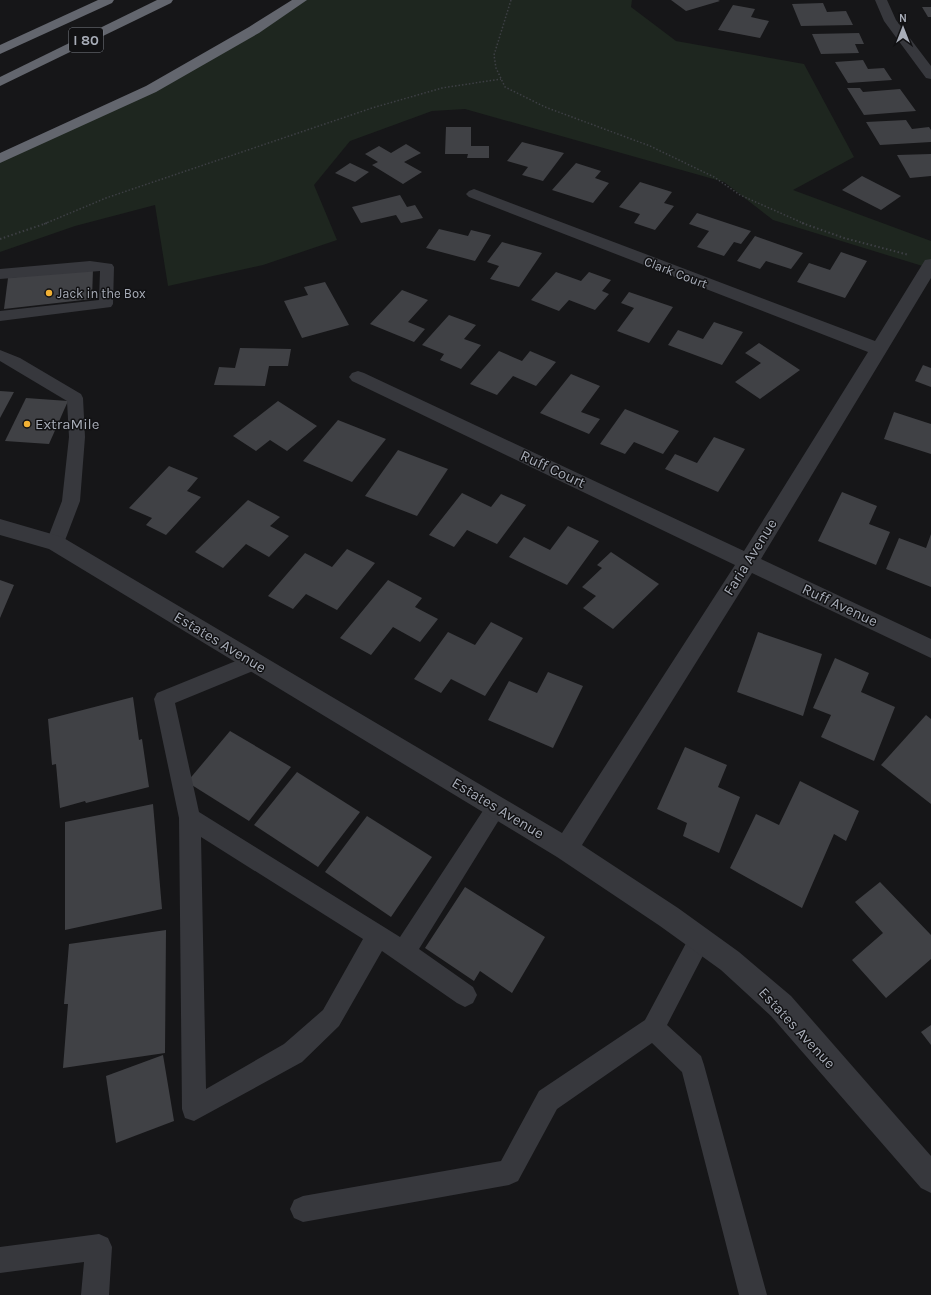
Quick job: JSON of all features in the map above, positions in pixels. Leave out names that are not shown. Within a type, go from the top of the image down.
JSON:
[{"type":"highway","name":"I 80","points":[[0,50],[108,0]]},
{"type":"highway","name":"I 80","points":[[3,81],[167,0]]},
{"type":"highway","points":[[0,159],[151,89],[254,30],[301,0]]},
{"type":"street","points":[[881,0],[890,21],[931,75]]},
{"type":"street","name":"Clark Court","points":[[474,194],[878,350]]},
{"type":"street","name":"Faria Avenue","points":[[566,849],[748,562],[878,350],[923,260]]},
{"type":"street","name":"Ruff Court","points":[[358,377],[748,562]]},
{"type":"street","name":"Estates Avenue","points":[[0,527],[55,543],[566,849],[700,940],[730,961],[780,1006],[931,1178]]},
{"type":"street","name":"Ruff Avenue","points":[[748,562],[931,649]]},
{"type":"lane","points":[[0,274],[90,266],[107,267],[106,304],[0,316]]},
{"type":"lane","points":[[0,355],[28,369],[75,398],[78,437],[71,502],[55,543]]},
{"type":"lane","points":[[253,662],[164,699],[190,818],[194,1108],[293,1053],[331,1018],[378,935]]},
{"type":"lane","points":[[403,952],[497,807]]},
{"type":"lane","points":[[190,818],[378,935],[465,995]]},
{"type":"lane","points":[[303,1209],[509,1172],[548,1100],[653,1028],[700,940]]},
{"type":"lane","points":[[653,1028],[692,1065],[753,1295]]},
{"type":"lane","points":[[0,1260],[99,1246],[95,1295]]},
{"type":"path","points":[[510,0],[509,10],[494,55],[496,68],[504,87],[545,107],[650,146],[714,177],[740,195],[768,208],[844,238],[923,260]]},
{"type":"path","points":[[0,239],[60,218],[106,198],[372,108],[442,88],[501,79]]},
{"type":"shaded area","points":[[301,0],[632,0],[631,7],[676,41],[804,64],[854,157],[793,190],[931,241],[931,264],[929,268],[773,220],[724,182],[465,109],[432,111],[350,141],[314,185],[337,240],[263,265],[168,286],[155,205],[75,226],[0,252],[0,159],[151,89]]},
{"type":"building","points":[[671,0],[718,0],[720,1],[686,11]]},
{"type":"building","points":[[823,3],[827,12],[846,11],[853,25],[801,26],[792,4]]},
{"type":"building","points":[[733,5],[755,9],[751,17],[769,21],[760,38],[718,30]]},
{"type":"building","points":[[922,7],[931,7],[931,17],[928,17]]},
{"type":"building","points":[[859,33],[864,44],[855,44],[859,53],[821,54],[812,34]]},
{"type":"building","points":[[863,60],[868,69],[884,68],[892,80],[848,83],[835,62]]},
{"type":"building","points":[[847,88],[860,88],[863,92],[900,89],[916,111],[864,115]]},
{"type":"building","points":[[906,120],[912,129],[929,127],[931,130],[931,142],[880,145],[866,122]]},
{"type":"building","points":[[446,127],[471,127],[471,146],[489,146],[489,158],[467,158],[468,154],[445,154]]},
{"type":"building","points":[[522,142],[564,153],[543,181],[522,175],[528,167],[507,161]]},
{"type":"building","points":[[406,144],[421,153],[404,162],[422,172],[403,184],[372,165],[378,162],[365,154],[379,146],[391,153]]},
{"type":"building","points":[[931,154],[931,176],[910,178],[897,155]]},
{"type":"building","points":[[350,163],[369,172],[355,182],[335,173]]},
{"type":"building","points":[[576,163],[601,171],[595,178],[609,183],[593,203],[552,190]]},
{"type":"building","points":[[862,176],[901,196],[881,210],[842,190]]},
{"type":"building","points":[[640,182],[672,192],[664,203],[674,206],[655,230],[634,223],[640,214],[619,207]]},
{"type":"building","points":[[400,195],[407,207],[415,205],[423,218],[401,223],[396,215],[361,223],[352,207]]},
{"type":"building","points":[[697,213],[751,231],[741,244],[734,242],[724,256],[697,247],[709,231],[689,224]]},
{"type":"building","points":[[439,229],[468,236],[471,230],[491,235],[475,261],[426,248]]},
{"type":"building","points":[[755,236],[803,253],[791,269],[766,261],[760,269],[737,261]]},
{"type":"building","points":[[502,242],[542,253],[519,287],[490,279],[499,266],[487,262]]},
{"type":"building","points":[[841,252],[867,261],[845,298],[797,282],[809,263],[830,270]]},
{"type":"building","points":[[93,269],[92,299],[4,309],[8,278]]},
{"type":"building","points":[[556,272],[581,281],[589,272],[611,280],[602,291],[609,294],[595,310],[569,300],[559,311],[531,300]]},
{"type":"building","points":[[325,282],[349,325],[302,338],[284,301],[308,295],[304,287]]},
{"type":"building","points":[[402,290],[428,300],[408,322],[425,329],[414,342],[370,324]]},
{"type":"building","points":[[629,292],[673,307],[649,343],[617,331],[634,308],[621,303]]},
{"type":"building","points":[[449,315],[476,325],[464,339],[481,345],[461,369],[440,360],[444,354],[422,345]]},
{"type":"building","points":[[714,322],[743,332],[722,365],[668,345],[678,330],[703,339]]},
{"type":"building","points":[[759,343],[800,370],[760,399],[735,382],[761,363],[745,353]]},
{"type":"building","points":[[240,348],[291,349],[288,366],[269,366],[265,386],[214,385],[219,367],[235,368]]},
{"type":"building","points":[[499,351],[522,361],[530,351],[556,362],[536,386],[513,376],[497,395],[470,384]]},
{"type":"building","points":[[923,365],[931,368],[931,387],[915,381]]},
{"type":"building","points":[[571,374],[600,386],[581,412],[600,419],[589,434],[540,413]]},
{"type":"building","points":[[0,391],[14,392],[0,418]]},
{"type":"building","points":[[26,398],[68,401],[49,444],[5,441]]},
{"type":"building","points":[[278,401],[317,426],[287,451],[270,440],[256,451],[233,436]]},
{"type":"building","points":[[625,409],[679,431],[663,454],[634,442],[625,454],[600,444]]},
{"type":"building","points":[[894,412],[931,424],[931,454],[884,439]]},
{"type":"building","points":[[338,420],[386,439],[352,482],[303,461]]},
{"type":"building","points":[[714,437],[745,449],[718,492],[665,469],[675,454],[697,463]]},
{"type":"building","points":[[398,450],[448,469],[417,516],[365,496]]},
{"type":"building","points":[[169,466],[198,478],[187,491],[201,497],[166,535],[146,525],[152,518],[129,508]]},
{"type":"building","points":[[842,492],[877,506],[869,524],[890,532],[876,565],[818,541]]},
{"type":"building","points":[[462,493],[491,507],[501,494],[526,505],[497,544],[467,530],[454,547],[429,535]]},
{"type":"building","points":[[248,500],[280,517],[270,526],[289,536],[269,557],[246,544],[223,568],[195,552]]},
{"type":"building","points":[[568,526],[599,541],[567,585],[509,557],[524,537],[550,550]]},
{"type":"building","points":[[931,534],[931,587],[886,569],[899,538],[926,548]]},
{"type":"building","points":[[347,549],[375,563],[337,610],[306,594],[293,609],[268,596],[305,553],[332,567]]},
{"type":"building","points":[[611,552],[659,584],[613,629],[583,608],[596,596],[582,587],[602,568],[597,565]]},
{"type":"building","points":[[0,580],[14,585],[0,618]]},
{"type":"building","points":[[388,580],[422,598],[415,607],[438,619],[420,642],[393,627],[371,655],[340,638]]},
{"type":"building","points":[[491,622],[523,638],[485,696],[451,679],[441,693],[414,679],[448,632],[475,645]]},
{"type":"building","points":[[758,632],[822,654],[803,716],[737,692]]},
{"type":"building","points":[[835,658],[869,673],[861,692],[895,707],[874,761],[821,737],[831,715],[813,708]]},
{"type":"building","points":[[548,672],[583,686],[553,748],[488,720],[509,681],[537,693]]},
{"type":"building","points":[[133,697],[139,740],[142,739],[149,787],[60,808],[56,764],[52,765],[48,719]]},
{"type":"building","points":[[926,715],[931,719],[931,804],[881,765]]},
{"type":"building","points":[[230,731],[291,767],[249,821],[187,782]]},
{"type":"building","points":[[685,747],[727,765],[718,787],[740,797],[719,853],[683,836],[687,823],[657,809]]},
{"type":"building","points":[[297,772],[360,812],[318,867],[254,825]]},
{"type":"building","points":[[800,781],[859,811],[846,841],[834,834],[802,908],[730,868],[756,814],[779,825]]},
{"type":"building","points":[[153,804],[162,909],[65,930],[65,822]]},
{"type":"building","points":[[367,816],[432,857],[391,917],[325,872]]},
{"type":"building","points":[[880,882],[931,935],[931,959],[886,998],[852,960],[883,933],[855,902]]},
{"type":"building","points":[[465,887],[545,937],[512,993],[480,971],[474,981],[425,948]]},
{"type":"building","points":[[166,930],[165,1053],[63,1068],[68,1004],[64,1004],[69,944]]},
{"type":"building","points":[[931,1025],[931,1045],[921,1032]]},
{"type":"building","points":[[163,1055],[174,1121],[116,1143],[106,1076]]},
{"type":"place","name":"Jack in the Box","points":[[49,293]]},
{"type":"place","name":"ExtraMile","points":[[27,424]]}]
